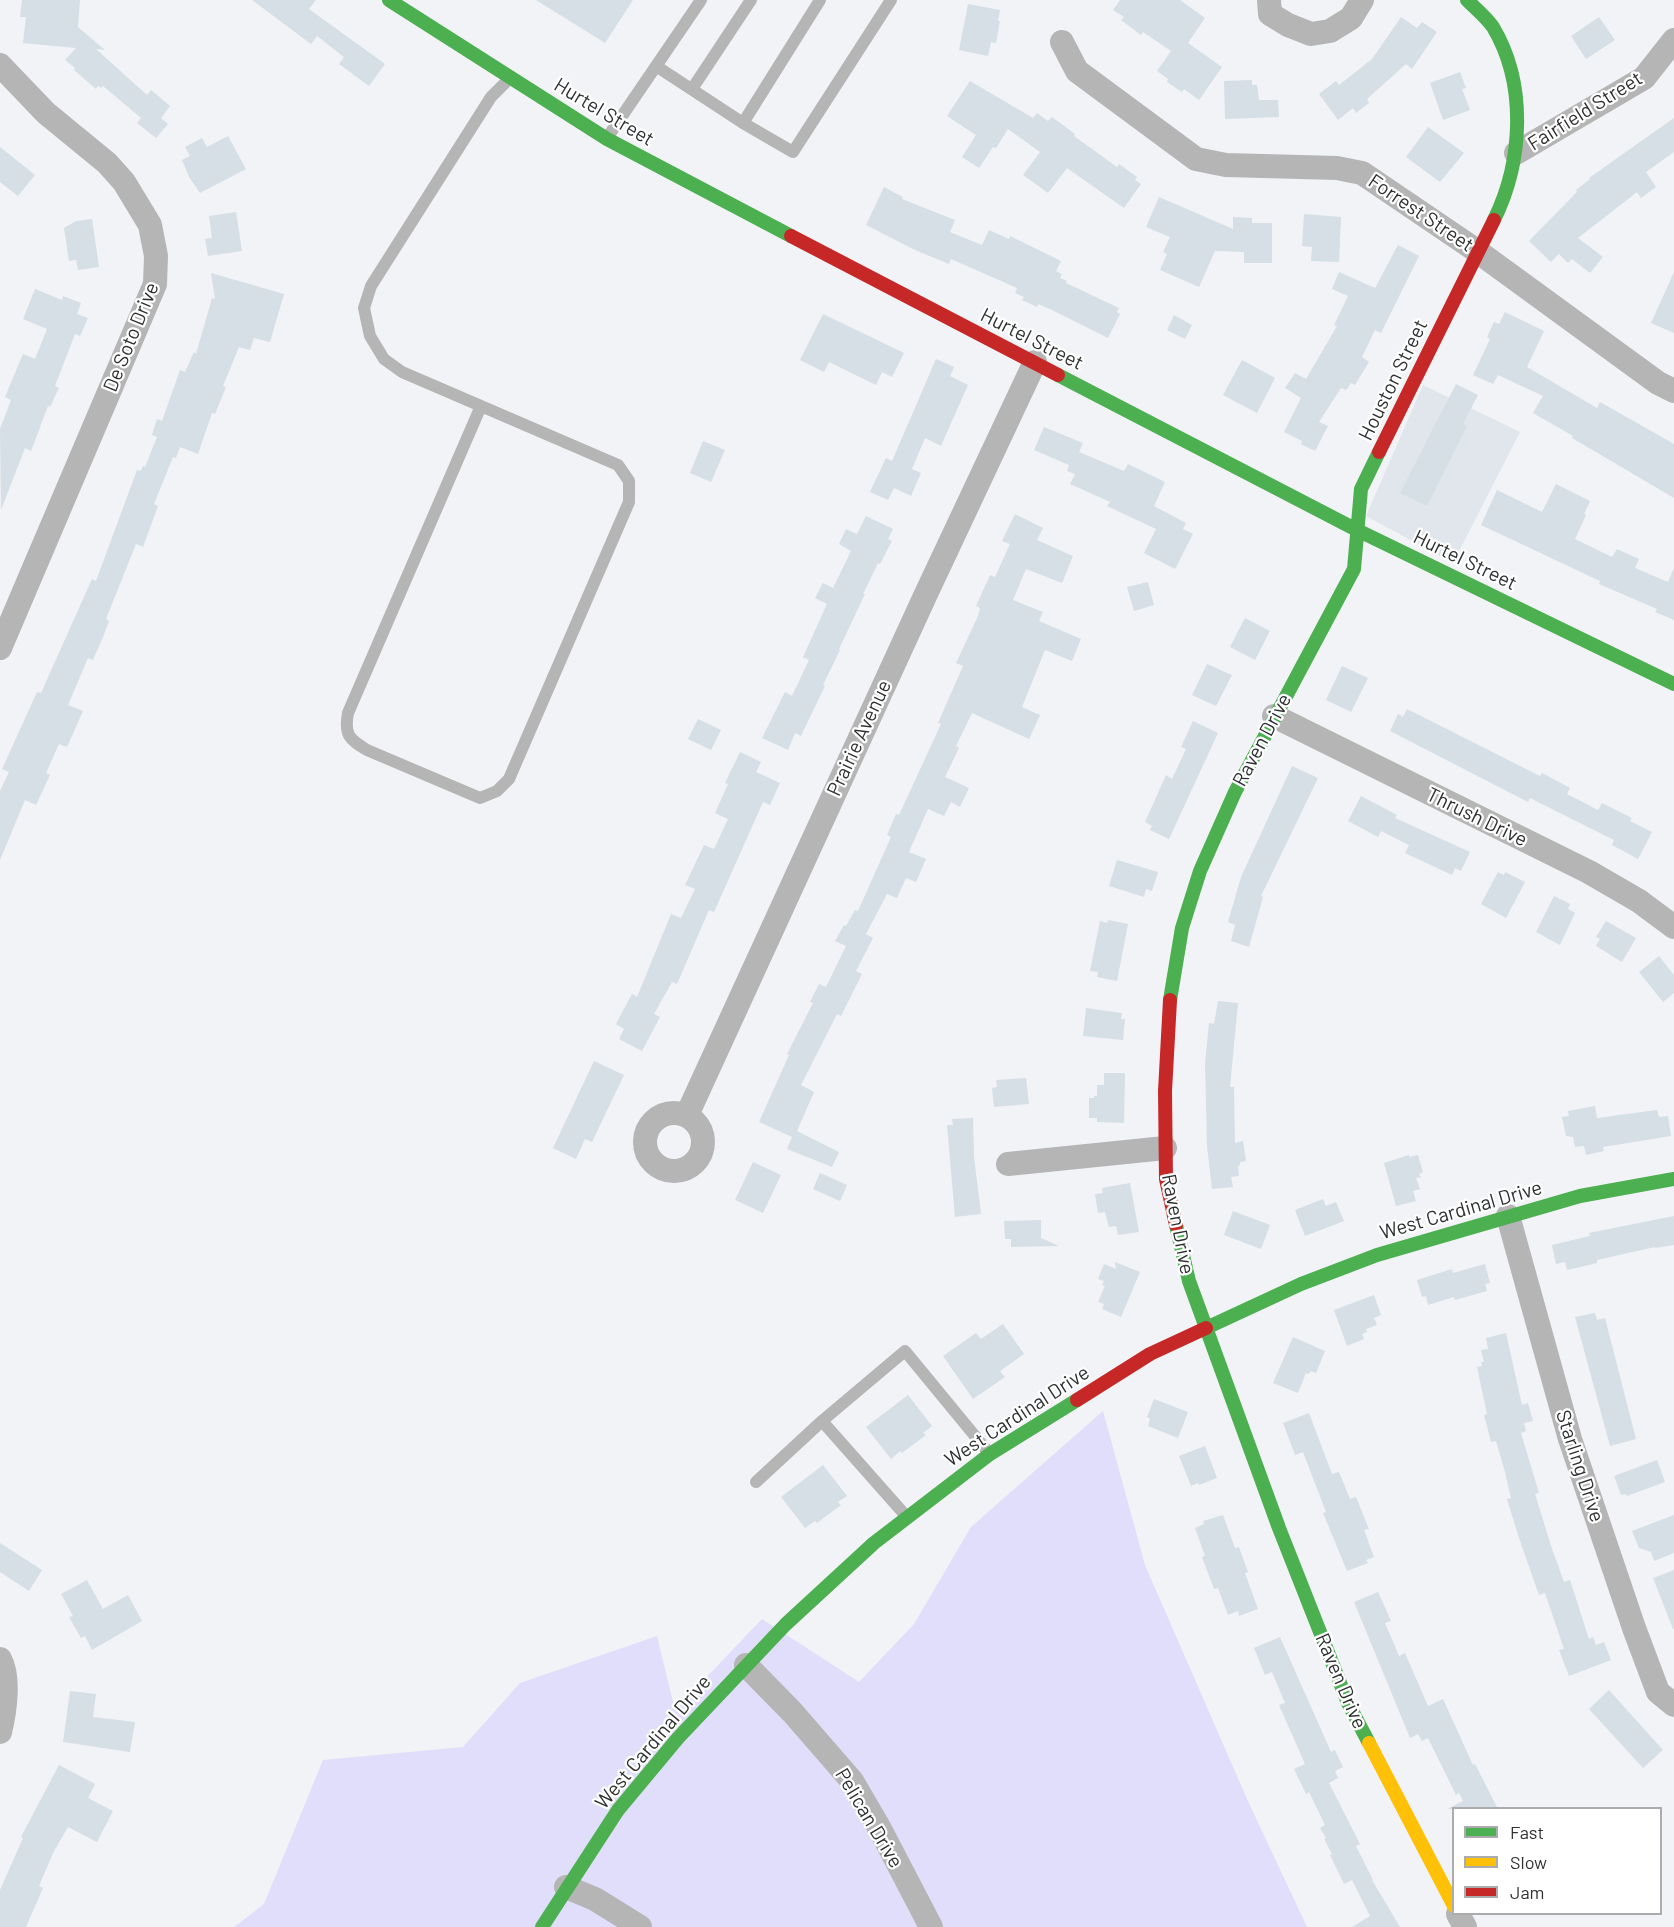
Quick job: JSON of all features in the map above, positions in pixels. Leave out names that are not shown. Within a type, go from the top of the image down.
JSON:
[{"type":"street","name":"Hurtel Street","points":[[389,0],[607,139],[1357,530],[1674,684]]},
{"type":"street","points":[[1269,0],[1270,15],[1311,34],[1330,31],[1351,18],[1362,0]]},
{"type":"street","points":[[1467,0],[1492,26],[1506,57],[1516,91],[1516,153]]},
{"type":"street","name":"Fairfield Street","points":[[1478,251],[1498,211],[1516,153],[1644,78],[1674,40]]},
{"type":"street","name":"Forrest Street","points":[[1062,42],[1077,71],[1196,159],[1226,165],[1337,168],[1362,173],[1478,251],[1658,383],[1674,392]]},
{"type":"street","name":"De Soto Drive","points":[[0,65],[46,113],[107,163],[124,182],[150,225],[156,256],[155,284],[0,648]]},
{"type":"street","name":"Houston Street","points":[[1357,530],[1361,489],[1478,251]]},
{"type":"street","name":"Prairie Avenue","points":[[687,1115],[1035,362]]},
{"type":"street","name":"Raven Drive","points":[[1357,530],[1354,569],[1235,792],[1200,871],[1182,928],[1168,1012],[1165,1091],[1166,1179],[1189,1281],[1279,1528],[1348,1703],[1452,1901]]},
{"type":"street","name":"Thrush Drive","points":[[1274,716],[1589,872],[1639,901],[1674,927]]},
{"type":"street","points":[[1008,1164],[1165,1148]]},
{"type":"street","name":"West Cardinal Drive","points":[[542,1927],[618,1810],[678,1738],[746,1665],[786,1624],[874,1543],[990,1454],[1150,1354],[1301,1284],[1377,1255],[1508,1216],[1580,1196],[1674,1179]]},
{"type":"street","name":"Starling Drive","points":[[1508,1216],[1569,1439],[1658,1692],[1674,1705]]},
{"type":"street","points":[[0,1659],[5,1685],[4,1713],[0,1732]]},
{"type":"street","name":"Pelican Drive","points":[[746,1665],[793,1713],[852,1781],[880,1828],[931,1927]]},
{"type":"street","points":[[566,1887],[595,1899],[640,1927]]},
{"type":"lane","points":[[607,139],[701,0]]},
{"type":"lane","points":[[692,89],[752,0]]},
{"type":"lane","points":[[743,123],[820,0]]},
{"type":"lane","points":[[656,66],[743,123],[793,152],[891,0]]},
{"type":"lane","points":[[482,406],[348,713],[345,727],[351,740],[367,750],[480,798],[497,791],[509,779],[629,502],[629,481],[618,465],[482,406],[402,372],[384,359],[370,336],[364,308],[371,286],[492,97],[510,78]]},
{"type":"lane","points":[[756,1482],[822,1421],[905,1351],[990,1454]]},
{"type":"lane","points":[[822,1421],[906,1517]]},
{"type":"shaded area","points":[[1423,385],[1520,432],[1453,563],[1366,516]]},
{"type":"shaded area","points":[[1103,1411],[1145,1565],[1247,1799],[1307,1927],[234,1927],[264,1904],[323,1760],[463,1747],[520,1683],[657,1636],[675,1710],[762,1619],[859,1682],[914,1624],[971,1527]]},
{"type":"building","points":[[22,0],[80,0],[78,27],[105,50],[96,49],[147,95],[151,90],[170,106],[161,118],[168,124],[156,138],[137,123],[141,118],[103,86],[101,88],[98,86],[96,89],[65,60],[76,48],[23,43],[26,17],[20,17]]},
{"type":"building","points":[[252,0],[316,0],[309,9],[385,64],[369,86],[339,64],[344,57],[317,36],[311,44]]},
{"type":"building","points":[[536,0],[633,0],[605,43]]},
{"type":"building","points":[[1120,0],[1180,0],[1205,18],[1188,43],[1222,67],[1199,100],[1184,89],[1182,92],[1167,82],[1168,79],[1157,71],[1171,51],[1143,32],[1141,35],[1121,20],[1124,17],[1113,10]]},
{"type":"building","points":[[968,4],[1000,10],[996,43],[991,42],[988,56],[959,50]]},
{"type":"building","points":[[1401,17],[1417,28],[1422,22],[1437,32],[1412,69],[1406,64],[1367,99],[1369,103],[1356,113],[1353,108],[1338,120],[1319,94],[1336,81],[1339,85],[1372,59]]},
{"type":"building","points":[[1599,17],[1615,40],[1586,59],[1571,36]]},
{"type":"building","points":[[1460,72],[1466,88],[1462,89],[1470,110],[1443,120],[1430,83]]},
{"type":"building","points":[[1252,80],[1252,85],[1257,85],[1259,100],[1278,100],[1279,117],[1225,119],[1224,81]]},
{"type":"building","points":[[970,81],[1033,118],[1037,113],[1048,121],[1052,117],[1117,167],[1119,164],[1137,177],[1135,180],[1141,184],[1124,208],[1067,168],[1048,193],[1023,175],[1040,152],[1008,129],[979,168],[962,157],[976,135],[947,116]]},
{"type":"building","points":[[1674,118],[1674,152],[1646,172],[1656,187],[1641,198],[1637,192],[1578,238],[1603,257],[1590,273],[1572,259],[1568,263],[1559,254],[1551,262],[1529,241],[1589,178]]},
{"type":"building","points":[[1428,127],[1464,153],[1440,182],[1406,157]]},
{"type":"building","points":[[228,136],[246,169],[200,193],[189,177],[182,160],[190,156],[185,147],[202,138],[207,147]]},
{"type":"building","points":[[0,147],[35,175],[18,196],[0,182]]},
{"type":"building","points":[[884,187],[903,197],[902,199],[955,220],[950,232],[982,245],[989,230],[1009,239],[1010,236],[1061,261],[1056,271],[1062,274],[1060,278],[1067,281],[1066,283],[1119,308],[1117,312],[1120,314],[1108,338],[1052,310],[1038,304],[1037,307],[1022,300],[1024,297],[1015,293],[1017,288],[951,259],[949,264],[915,250],[866,225]]},
{"type":"building","points":[[1159,197],[1233,229],[1233,217],[1252,218],[1252,223],[1272,223],[1272,263],[1244,263],[1244,252],[1215,251],[1199,287],[1160,270],[1167,254],[1163,252],[1170,237],[1146,227]]},
{"type":"building","points":[[236,212],[242,251],[208,256],[205,239],[212,238],[209,216]]},
{"type":"building","points":[[1304,214],[1341,217],[1339,262],[1311,261],[1312,247],[1302,246]]},
{"type":"building","points":[[92,219],[99,267],[78,270],[76,260],[69,261],[64,228],[76,221]]},
{"type":"building","points":[[1398,245],[1419,256],[1381,333],[1375,330],[1362,357],[1369,362],[1355,385],[1351,383],[1346,390],[1341,388],[1319,422],[1328,426],[1315,451],[1284,432],[1301,398],[1285,388],[1295,373],[1306,379],[1337,326],[1334,325],[1348,296],[1332,289],[1339,272],[1375,288]]},
{"type":"building","points":[[1674,272],[1674,333],[1651,323]]},
{"type":"building","points":[[211,273],[284,294],[270,342],[254,338],[250,350],[239,347],[223,386],[226,387],[215,414],[212,413],[198,454],[180,447],[176,458],[173,457],[154,504],[158,506],[143,547],[136,544],[106,619],[109,621],[103,637],[93,660],[88,658],[68,705],[83,711],[67,747],[59,744],[46,773],[50,775],[36,805],[25,800],[0,860],[0,791],[9,772],[2,769],[37,692],[41,693],[92,579],[96,581],[137,470],[141,471],[143,466],[145,467],[157,437],[152,435],[157,419],[162,421],[180,370],[185,372],[194,352],[196,354],[212,298],[215,299]]},
{"type":"building","points":[[35,289],[62,300],[63,296],[81,303],[77,314],[88,318],[80,336],[75,334],[55,386],[59,388],[50,407],[48,406],[31,451],[25,448],[1,510],[0,429],[11,400],[5,397],[23,354],[35,359],[47,329],[23,319]]},
{"type":"building","points":[[1505,312],[1544,331],[1527,367],[1597,408],[1600,402],[1674,444],[1674,498],[1533,413],[1543,396],[1498,375],[1493,384],[1473,375],[1490,339],[1487,337],[1494,322],[1499,324]]},
{"type":"building","points":[[823,314],[904,353],[892,377],[882,372],[876,385],[829,362],[824,372],[800,360]]},
{"type":"building","points":[[1174,315],[1192,325],[1185,339],[1167,330]]},
{"type":"building","points":[[936,359],[954,367],[950,376],[968,385],[941,446],[925,438],[912,469],[921,473],[911,496],[894,488],[888,500],[870,492],[886,458],[892,461]]},
{"type":"building","points":[[1242,360],[1275,378],[1257,413],[1223,395]]},
{"type":"building","points":[[1456,384],[1478,395],[1463,424],[1467,426],[1427,506],[1400,493]]},
{"type":"building","points":[[1044,427],[1083,443],[1079,452],[1124,471],[1128,464],[1165,482],[1154,506],[1186,523],[1183,529],[1193,534],[1175,569],[1144,553],[1156,529],[1107,506],[1110,502],[1070,484],[1075,474],[1067,471],[1069,465],[1034,450]]},
{"type":"building","points":[[703,441],[725,450],[711,482],[690,473]]},
{"type":"building","points":[[1556,484],[1590,501],[1575,539],[1612,557],[1617,549],[1639,559],[1635,568],[1668,582],[1674,568],[1674,620],[1655,612],[1657,609],[1599,584],[1600,581],[1481,525],[1497,490],[1542,512]]},
{"type":"building","points":[[1015,514],[1043,528],[1037,540],[1073,556],[1062,583],[1026,569],[1013,600],[1043,612],[1039,621],[1081,639],[1072,661],[1045,650],[1022,707],[1040,715],[1029,739],[972,713],[956,746],[959,748],[945,777],[969,788],[960,807],[951,802],[944,816],[928,809],[909,852],[926,859],[916,882],[906,878],[897,898],[887,894],[866,934],[873,938],[856,971],[862,974],[841,1016],[837,1014],[801,1085],[814,1092],[797,1131],[839,1152],[832,1167],[787,1149],[792,1137],[759,1122],[789,1055],[787,1054],[813,1003],[810,1002],[819,984],[826,987],[846,946],[835,941],[855,910],[858,911],[891,837],[887,835],[896,814],[899,815],[941,724],[938,723],[963,666],[956,663],[978,616],[980,608],[976,606],[990,575],[995,577],[1010,544],[1002,541]]},
{"type":"building","points":[[866,516],[893,529],[888,539],[892,541],[863,594],[865,594],[801,736],[795,733],[788,750],[762,738],[785,692],[792,696],[809,660],[803,657],[827,604],[815,598],[823,583],[833,588],[851,551],[839,544],[846,529],[857,534]]},
{"type":"building","points":[[1148,582],[1154,605],[1134,611],[1127,587]]},
{"type":"building","points":[[1245,618],[1270,631],[1255,660],[1230,647]]},
{"type":"building","points":[[1207,664],[1232,675],[1216,706],[1192,695]]},
{"type":"building","points":[[1342,666],[1368,678],[1351,712],[1326,700]]},
{"type":"building","points":[[1407,709],[1540,776],[1542,773],[1570,788],[1567,794],[1598,810],[1602,803],[1632,818],[1630,821],[1652,832],[1638,859],[1612,845],[1614,840],[1530,798],[1528,802],[1390,731],[1398,714],[1403,717]]},
{"type":"building","points":[[698,719],[721,730],[711,750],[688,739]]},
{"type":"building","points":[[1193,721],[1218,733],[1169,839],[1150,830],[1152,826],[1145,822],[1166,775],[1172,779],[1186,749],[1181,747]]},
{"type":"building","points":[[740,752],[761,762],[756,772],[780,783],[770,805],[763,802],[714,912],[709,910],[677,984],[672,982],[654,1014],[660,1017],[642,1051],[619,1039],[624,1029],[616,1024],[632,994],[637,997],[671,914],[681,918],[695,889],[685,885],[704,845],[714,849],[728,819],[715,813],[728,784],[725,783]]},
{"type":"building","points":[[1292,766],[1318,778],[1261,896],[1263,897],[1249,947],[1231,941],[1235,925],[1228,922],[1241,877]]},
{"type":"building","points":[[1361,796],[1397,815],[1395,818],[1470,852],[1461,871],[1455,868],[1452,875],[1405,853],[1409,845],[1381,831],[1378,837],[1348,821]]},
{"type":"building","points":[[1117,860],[1158,872],[1152,891],[1146,889],[1144,897],[1109,886]]},
{"type":"building","points":[[1498,872],[1504,875],[1505,872],[1525,882],[1506,918],[1481,904]]},
{"type":"building","points":[[1554,896],[1570,904],[1568,909],[1575,913],[1560,945],[1536,932]]},
{"type":"building","points":[[1108,920],[1128,924],[1117,981],[1097,977],[1098,972],[1090,971],[1100,921],[1107,923]]},
{"type":"building","points":[[1606,921],[1636,938],[1622,962],[1596,946],[1600,939],[1596,937]]},
{"type":"building","points":[[1659,956],[1674,975],[1674,993],[1663,1002],[1639,972]]},
{"type":"building","points":[[1218,1001],[1238,1003],[1230,1087],[1234,1087],[1235,1143],[1243,1141],[1246,1161],[1240,1162],[1238,1166],[1239,1176],[1231,1177],[1233,1187],[1212,1189],[1207,1146],[1205,1063],[1209,1023],[1214,1024]]},
{"type":"building","points":[[1086,1008],[1122,1013],[1121,1019],[1125,1019],[1123,1040],[1083,1036]]},
{"type":"building","points":[[594,1061],[624,1075],[592,1142],[585,1139],[576,1159],[553,1148]]},
{"type":"building","points":[[1104,1073],[1125,1073],[1124,1123],[1097,1122],[1097,1118],[1089,1118],[1089,1098],[1097,1096],[1097,1085],[1104,1085]]},
{"type":"building","points":[[1026,1078],[1029,1104],[994,1107],[992,1088],[997,1087],[996,1080]]},
{"type":"building","points":[[1595,1106],[1597,1118],[1657,1110],[1659,1117],[1668,1116],[1671,1136],[1603,1147],[1604,1151],[1586,1155],[1584,1146],[1575,1147],[1573,1137],[1566,1136],[1562,1117],[1569,1116],[1568,1111]]},
{"type":"building","points":[[973,1118],[974,1157],[981,1214],[955,1217],[947,1125],[953,1125],[952,1119]]},
{"type":"building","points":[[1409,1155],[1409,1157],[1418,1155],[1423,1172],[1419,1174],[1421,1177],[1416,1178],[1420,1189],[1413,1191],[1416,1201],[1396,1206],[1384,1163]]},
{"type":"building","points":[[753,1162],[781,1175],[763,1213],[735,1200]]},
{"type":"building","points":[[820,1173],[847,1185],[840,1201],[813,1189]]},
{"type":"building","points":[[1130,1183],[1139,1232],[1118,1235],[1116,1226],[1109,1227],[1105,1212],[1098,1213],[1095,1194],[1103,1193],[1102,1188]]},
{"type":"building","points":[[1323,1199],[1326,1206],[1336,1202],[1344,1221],[1305,1236],[1295,1210]]},
{"type":"building","points":[[1233,1211],[1270,1225],[1261,1249],[1224,1235]]},
{"type":"building","points":[[1674,1216],[1674,1245],[1597,1260],[1597,1263],[1567,1270],[1565,1262],[1556,1264],[1552,1245],[1590,1236],[1589,1233]]},
{"type":"building","points":[[1041,1220],[1041,1238],[1059,1246],[1011,1247],[1011,1239],[1005,1239],[1004,1221]]},
{"type":"building","points":[[1115,1262],[1140,1272],[1121,1317],[1102,1309],[1104,1304],[1098,1302],[1105,1286],[1102,1285],[1104,1281],[1098,1279],[1104,1264],[1116,1269]]},
{"type":"building","points":[[1485,1264],[1490,1283],[1485,1284],[1487,1291],[1428,1305],[1426,1296],[1422,1297],[1417,1280],[1452,1269],[1453,1273]]},
{"type":"building","points":[[1374,1295],[1381,1315],[1374,1318],[1377,1325],[1366,1329],[1367,1332],[1362,1334],[1364,1339],[1347,1346],[1334,1310]]},
{"type":"building","points":[[1595,1313],[1597,1320],[1605,1318],[1636,1439],[1610,1446],[1575,1317]]},
{"type":"building","points":[[1003,1324],[1024,1354],[1000,1371],[1005,1377],[973,1399],[943,1356],[976,1333],[981,1339]]},
{"type":"building","points":[[1506,1333],[1522,1405],[1528,1403],[1533,1421],[1524,1423],[1526,1431],[1521,1433],[1539,1493],[1535,1494],[1551,1546],[1564,1582],[1570,1580],[1589,1639],[1593,1637],[1596,1645],[1604,1642],[1611,1660],[1569,1676],[1559,1650],[1564,1649],[1545,1593],[1539,1595],[1519,1538],[1507,1499],[1511,1498],[1505,1472],[1496,1441],[1491,1442],[1484,1415],[1487,1414],[1477,1367],[1482,1366],[1481,1362],[1484,1362],[1481,1350],[1488,1349],[1486,1338]]},
{"type":"building","points":[[1293,1337],[1325,1351],[1316,1373],[1311,1371],[1309,1374],[1306,1373],[1298,1393],[1273,1383]]},
{"type":"building","points":[[908,1395],[932,1426],[923,1433],[926,1435],[891,1459],[866,1427]]},
{"type":"building","points":[[1154,1399],[1188,1412],[1178,1438],[1148,1426],[1150,1419],[1147,1417]]},
{"type":"building","points":[[1309,1413],[1332,1474],[1339,1472],[1350,1499],[1356,1497],[1369,1529],[1364,1530],[1374,1557],[1366,1560],[1368,1563],[1347,1571],[1323,1513],[1326,1512],[1303,1452],[1295,1455],[1283,1423]]},
{"type":"building","points":[[1205,1446],[1217,1478],[1191,1486],[1179,1456]]},
{"type":"building","points":[[1657,1460],[1665,1482],[1627,1496],[1626,1494],[1621,1495],[1614,1476]]},
{"type":"building","points":[[823,1465],[847,1496],[838,1502],[841,1505],[817,1523],[815,1521],[805,1528],[781,1497]]},
{"type":"building","points":[[1223,1515],[1235,1548],[1239,1547],[1248,1572],[1245,1573],[1258,1609],[1239,1616],[1238,1611],[1228,1615],[1218,1588],[1214,1589],[1202,1557],[1205,1556],[1195,1528],[1204,1524],[1203,1521]]},
{"type":"building","points":[[1674,1515],[1674,1553],[1654,1561],[1651,1552],[1639,1548],[1632,1531]]},
{"type":"building","points":[[0,1543],[42,1570],[29,1591],[0,1572]]},
{"type":"building","points":[[1674,1570],[1674,1629],[1673,1629],[1653,1578]]},
{"type":"building","points":[[87,1580],[103,1609],[128,1595],[142,1621],[92,1650],[85,1636],[81,1638],[69,1617],[73,1616],[61,1594]]},
{"type":"building","points":[[1378,1592],[1391,1621],[1385,1623],[1399,1656],[1405,1653],[1428,1706],[1443,1699],[1473,1765],[1475,1764],[1497,1807],[1447,1809],[1463,1801],[1459,1793],[1456,1795],[1428,1738],[1422,1741],[1418,1734],[1410,1738],[1354,1602]]},
{"type":"building","points":[[1280,1637],[1331,1752],[1335,1750],[1343,1767],[1335,1771],[1338,1778],[1329,1783],[1360,1844],[1356,1846],[1372,1880],[1400,1927],[1352,1927],[1370,1916],[1352,1880],[1344,1884],[1330,1855],[1332,1854],[1320,1828],[1325,1825],[1309,1792],[1306,1794],[1294,1769],[1305,1764],[1279,1705],[1285,1703],[1272,1672],[1265,1675],[1254,1648]]},
{"type":"building","points":[[1609,1690],[1663,1750],[1643,1768],[1589,1709]]},
{"type":"building","points":[[70,1691],[96,1694],[93,1717],[135,1722],[130,1752],[63,1742]]},
{"type":"building","points":[[59,1765],[95,1784],[88,1798],[113,1811],[97,1842],[68,1827],[53,1853],[39,1886],[43,1888],[26,1927],[0,1927],[0,1890],[23,1838],[21,1837]]},
{"type":"traffic: fast","points":[[389,0],[607,139],[791,236]]},
{"type":"traffic: fast","points":[[1467,0],[1493,27],[1512,73],[1516,98],[1517,123],[1511,173],[1494,220]]},
{"type":"traffic: fast","points":[[1058,375],[1357,530],[1674,684]]},
{"type":"traffic: fast","points":[[1170,1000],[1182,928],[1200,871],[1235,792],[1354,569],[1361,489],[1379,452]]},
{"type":"traffic: fast","points":[[1206,1328],[1301,1284],[1377,1255],[1580,1196],[1674,1179]]},
{"type":"traffic: fast","points":[[1176,1225],[1189,1281],[1279,1528],[1348,1703],[1369,1743]]},
{"type":"traffic: fast","points":[[542,1927],[618,1810],[678,1738],[786,1624],[874,1543],[990,1454],[1077,1400]]},
{"type":"traffic: slow","points":[[1369,1743],[1452,1902]]},
{"type":"traffic: jam","points":[[1379,452],[1494,220]]},
{"type":"traffic: jam","points":[[791,236],[1058,375]]},
{"type":"traffic: jam","points":[[1170,1000],[1165,1091],[1166,1179],[1176,1225]]},
{"type":"traffic: jam","points":[[1077,1400],[1150,1354],[1206,1328]]}]
